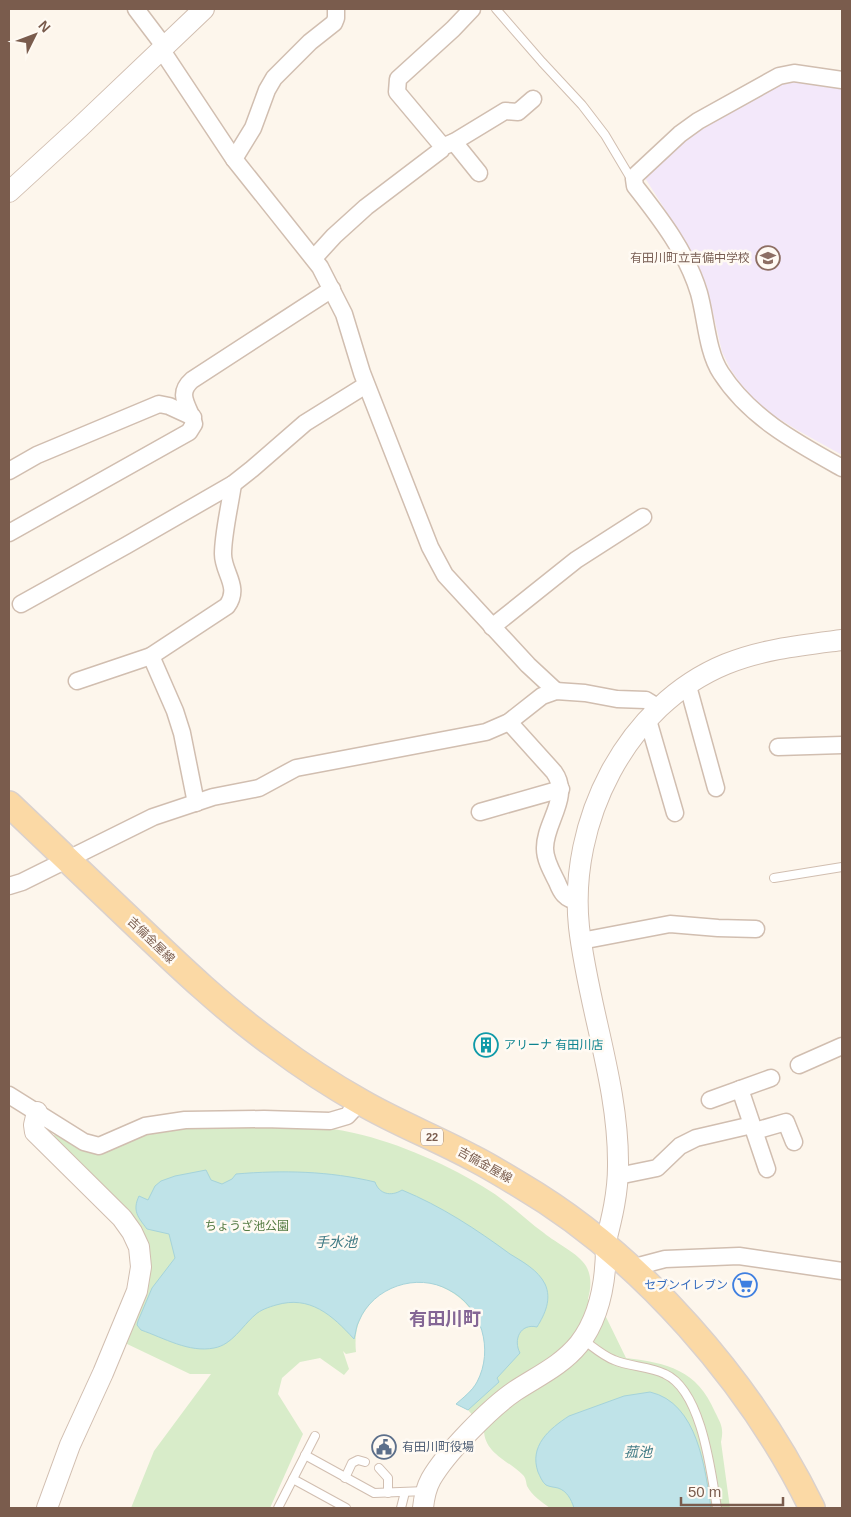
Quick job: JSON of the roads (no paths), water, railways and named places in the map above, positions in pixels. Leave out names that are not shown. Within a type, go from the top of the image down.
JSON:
[{"type":"main road","name":"吉備金屋線","points":[[9,804],[203,989],[273,1045],[360,1102],[474,1158],[524,1187],[606,1245],[631,1268],[698,1338],[727,1372],[754,1408],[778,1446],[812,1508]]},
{"type":"street","points":[[136,9],[234,158],[314,258],[332,289],[344,314],[366,384],[430,547],[445,576],[492,627],[556,691]]},
{"type":"street","points":[[9,192],[204,9]]},
{"type":"street","points":[[234,158],[253,128],[267,90],[274,78],[310,42],[334,23],[336,9]]},
{"type":"street","points":[[472,9],[398,79],[397,92],[479,173]]},
{"type":"street","points":[[842,80],[794,74],[779,76],[720,108],[680,134],[634,179],[635,186],[677,244],[688,263],[699,292],[715,362],[721,373],[756,414],[788,437],[842,468]]},
{"type":"street","points":[[314,258],[334,236],[366,207],[448,144],[506,111],[518,112],[533,99]]},
{"type":"street","points":[[9,533],[189,432],[194,424],[184,392],[185,386],[332,289]]},
{"type":"street","points":[[21,604],[127,546],[232,484],[305,423],[366,384]]},
{"type":"street","points":[[9,471],[38,455],[159,404],[169,406],[193,417]]},
{"type":"street","points":[[77,681],[150,656],[227,606],[232,599],[233,592],[222,555],[232,484]]},
{"type":"street","points":[[492,627],[576,560],[644,517]]},
{"type":"street","points":[[424,1500],[432,1478],[444,1461],[487,1415],[513,1392],[553,1368],[569,1355],[582,1339],[598,1305],[606,1270],[606,1245],[616,1197],[618,1141],[613,1102],[581,941],[578,901],[579,873],[584,845],[599,798],[614,765],[626,747],[654,714],[688,686],[724,665],[778,648],[842,640]]},
{"type":"street","points":[[150,656],[176,711],[196,802]]},
{"type":"street","points":[[688,686],[716,788]]},
{"type":"street","points":[[9,886],[22,882],[140,823],[196,802],[259,788],[296,768],[486,732],[509,722],[542,696],[556,691],[617,700],[646,700],[654,714],[674,813]]},
{"type":"street","points":[[509,722],[560,781],[561,789],[544,851],[561,891],[571,900],[578,901]]},
{"type":"street","points":[[778,746],[842,745]]},
{"type":"street","points":[[480,812],[561,789]]},
{"type":"street","points":[[581,941],[670,924],[718,928],[756,928]]},
{"type":"street","points":[[799,1065],[842,1046]]},
{"type":"street","points":[[710,1100],[771,1078]]},
{"type":"street","points":[[740,1089],[767,1169]]},
{"type":"street","points":[[9,1095],[84,1142],[99,1146],[145,1126],[185,1120],[264,1119],[330,1121],[347,1116],[360,1102]]},
{"type":"street","points":[[37,1112],[34,1132],[122,1218],[132,1232],[139,1248],[141,1267],[136,1291],[103,1374],[70,1445],[47,1508]]},
{"type":"street","points":[[618,1176],[657,1168],[680,1146],[696,1138],[786,1122],[794,1142]]},
{"type":"street","points":[[631,1268],[665,1259],[739,1256],[842,1271]]},
{"type":"lane","points":[[496,9],[542,62],[579,100],[605,135],[623,169],[635,186]]},
{"type":"lane","points":[[774,878],[842,867]]},
{"type":"lane","points":[[582,1339],[613,1360],[651,1368],[667,1375],[674,1379],[685,1391],[694,1408],[707,1449],[717,1508]]},
{"type":"lane","points":[[278,1508],[315,1436]]},
{"type":"lane","points":[[305,1455],[370,1492],[405,1492],[424,1500]]},
{"type":"lane","points":[[345,1478],[352,1463],[358,1460],[365,1462]]},
{"type":"lane","points":[[379,1468],[388,1478],[388,1493]]},
{"type":"lane","points":[[293,1480],[346,1508]]},
{"type":"lane","points":[[401,1508],[405,1492]]},
{"type":"water","name":"手水池","points":[[206,1170],[211,1180],[222,1184],[232,1179],[236,1174],[306,1172],[358,1178],[375,1182],[382,1192],[390,1194],[402,1190],[431,1203],[458,1219],[534,1270],[545,1284],[548,1295],[543,1317],[537,1327],[531,1326],[522,1330],[517,1343],[520,1353],[497,1378],[499,1382],[468,1410],[456,1404],[473,1388],[482,1370],[484,1343],[482,1330],[470,1307],[449,1290],[437,1285],[423,1282],[410,1283],[397,1286],[374,1299],[358,1323],[354,1339],[320,1309],[299,1303],[276,1305],[262,1310],[226,1343],[214,1348],[186,1347],[141,1330],[137,1325],[138,1321],[152,1288],[175,1258],[169,1234],[147,1229],[137,1214],[136,1206],[139,1196],[148,1200],[155,1186],[161,1181],[175,1176]]},
{"type":"water","name":"菰池","points":[[650,1392],[666,1399],[679,1409],[689,1423],[702,1457],[711,1508],[574,1508],[564,1491],[545,1484],[538,1472],[536,1454],[543,1439],[554,1427],[569,1416],[624,1396]]},
{"type":"place","name":"有田川町立吉備中学校","points":[[768,258]]},
{"type":"place","name":"アリーナ 有田川店","points":[[486,1045]]},
{"type":"place","name":"セブンイレブン","points":[[745,1285]]},
{"type":"place","name":"有田川町役場","points":[[384,1447]]},
{"type":"district","name":"有田川町","points":[[445,1319]]},
{"type":"park label","name":"ちょうざ池公園","points":[[247,1226]]}]
